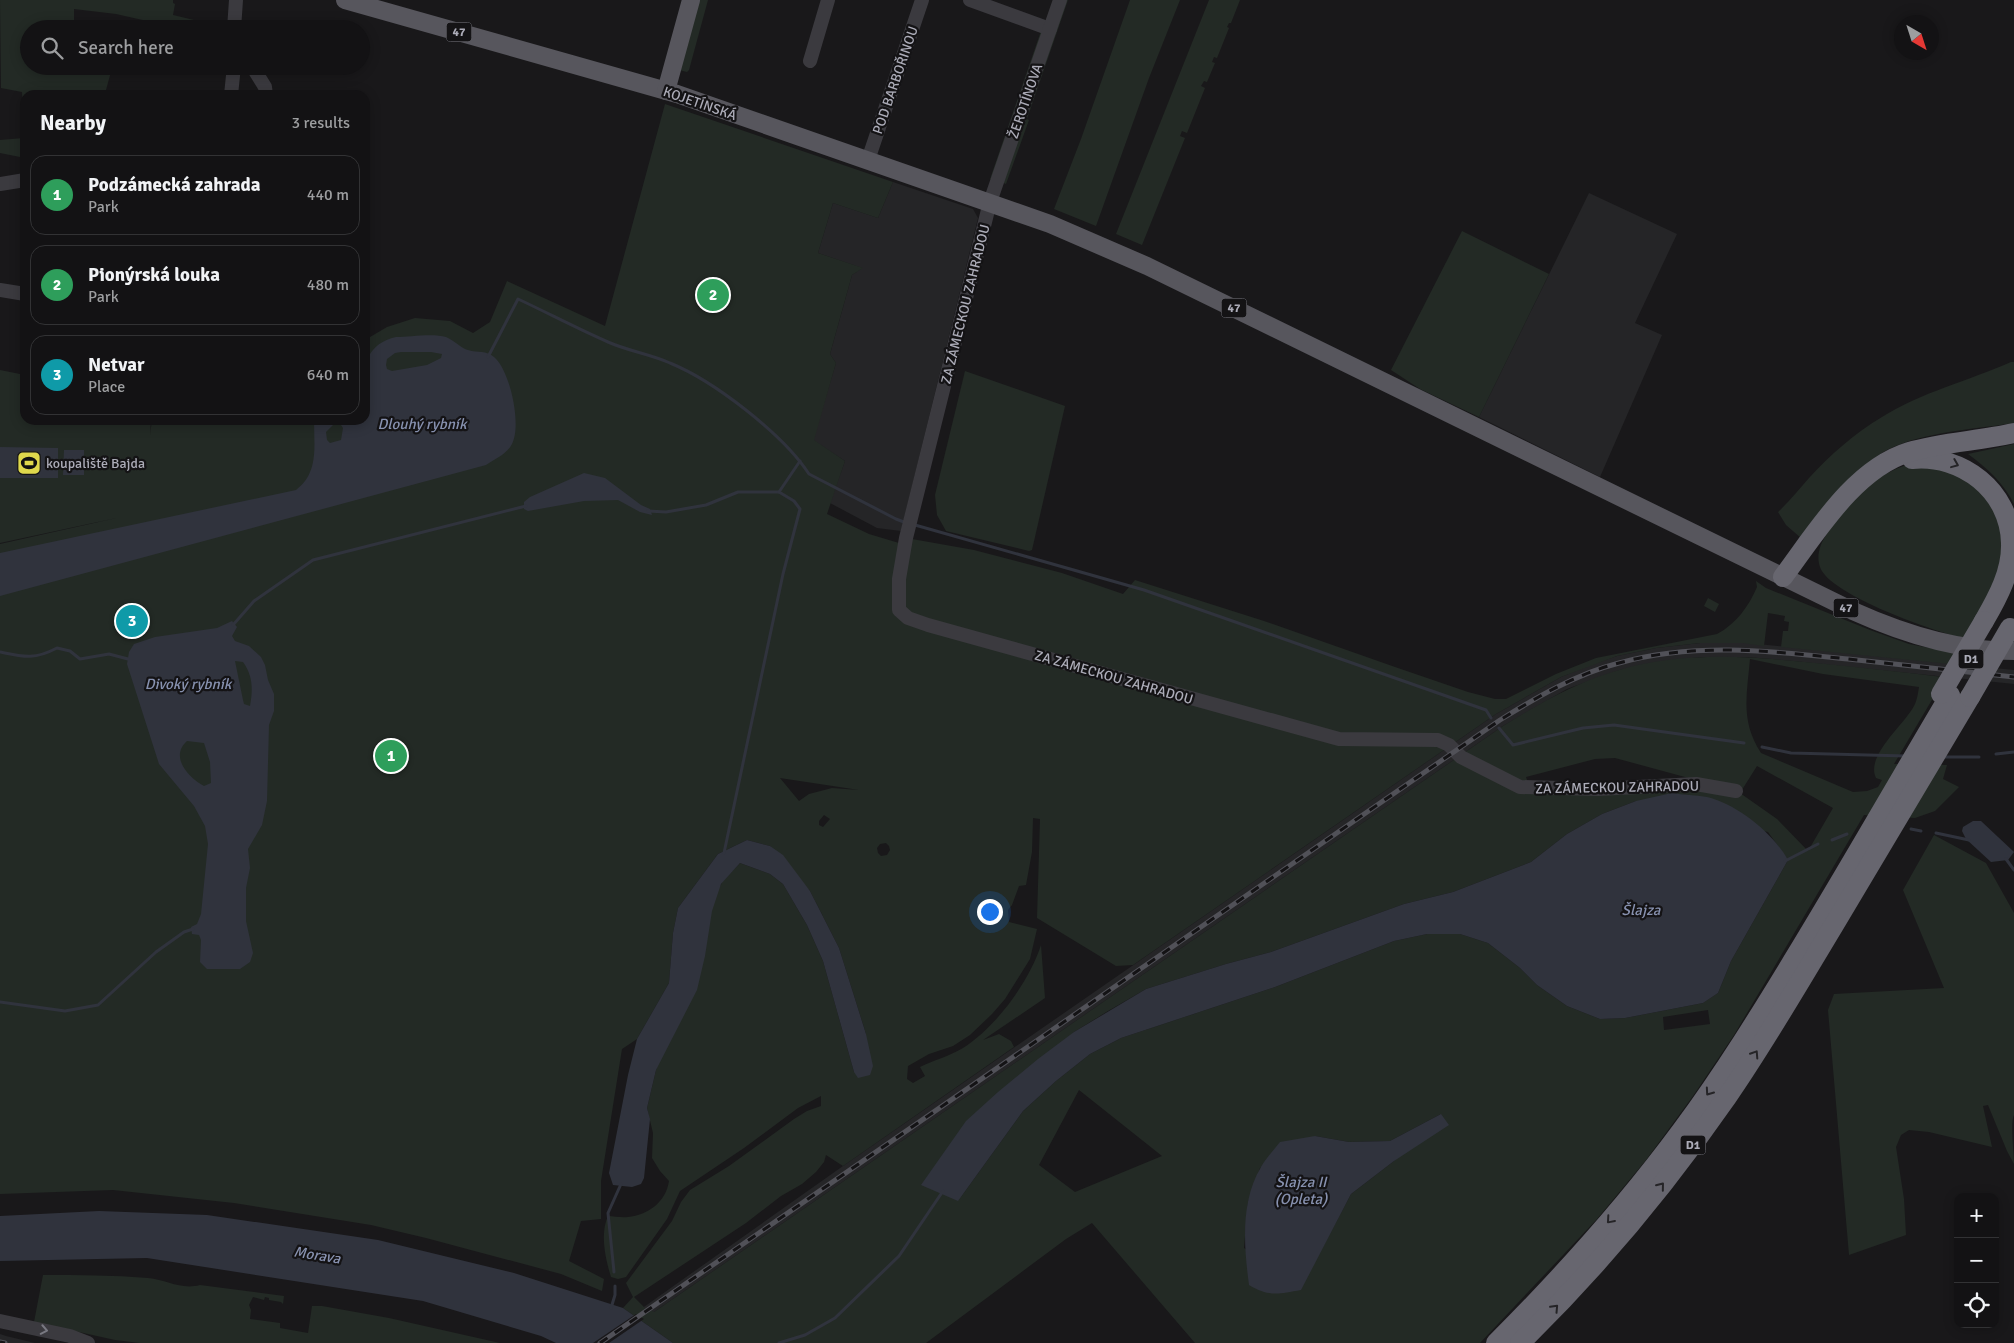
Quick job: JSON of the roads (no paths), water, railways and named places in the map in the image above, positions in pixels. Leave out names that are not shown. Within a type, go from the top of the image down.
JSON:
[{"type":"highway","points":[[1783,577],[1840,502],[1862,479],[1875,470],[1896,457],[1916,450],[2014,433]]},
{"type":"highway","points":[[1875,470],[1908,459],[1944,460],[1977,476],[1998,500],[2008,522],[2011,543],[2010,555],[1999,595],[2003,626],[1960,696]]},
{"type":"highway","name":"D1","points":[[1496,1343],[1572,1264],[1650,1172],[1737,1052],[1904,764],[1960,696],[2003,626],[2014,588]]},
{"type":"highway","name":"D1","points":[[1520,1343],[1580,1281],[1626,1229],[1698,1138],[1727,1097],[1773,1027],[1934,765],[1960,696]]},
{"type":"main road","name":"KOJETÍNSKÁ","points":[[345,0],[666,91],[1050,224],[1147,266],[1783,577]]},
{"type":"main road","points":[[666,91],[691,0]]},
{"type":"main road","name":"47","points":[[1783,577],[1853,611],[1919,636],[1965,646],[2014,651]]},
{"type":"street","points":[[235,20],[236,0]]},
{"type":"street","points":[[810,61],[828,0]]},
{"type":"street","name":"POD BARBOŘINOU","points":[[868,160],[922,0]]},
{"type":"street","points":[[970,0],[1050,28]]},
{"type":"street","name":"ŽEROTÍNOVA","points":[[990,202],[1060,0]]},
{"type":"street","points":[[232,90],[233,75]]},
{"type":"street","points":[[257,75],[265,90]]},
{"type":"street","points":[[0,184],[20,181]]},
{"type":"street","name":"ZA ZÁMECKOU ZAHRADOU","points":[[990,202],[906,538],[899,579],[899,610],[908,618],[1339,739],[1438,740],[1448,745],[1461,756],[1520,788],[1598,789],[1696,784],[1736,791]]},
{"type":"street","points":[[0,290],[20,293]]},
{"type":"street","points":[[0,1322],[70,1336],[88,1343]]},
{"type":"water","name":"Dlouhý rybník","points":[[428,335],[449,338],[466,349],[485,352],[494,357],[505,373],[513,398],[516,424],[515,435],[510,448],[486,465],[0,596],[0,553],[296,490],[309,476],[312,467],[314,458],[314,425],[333,425],[326,432],[327,440],[330,443],[341,440],[343,428],[341,425],[370,425],[370,355],[373,349],[383,342],[396,337]],"holes":[[[431,352],[442,354],[441,358],[427,365],[392,371],[387,369],[387,359],[395,353]]]},
{"type":"water","name":"koupaliště Bajda","points":[[0,447],[58,448],[58,478],[0,478]]},
{"type":"water","points":[[64,450],[84,450],[84,475],[63,475]]},
{"type":"water","points":[[584,473],[605,478],[641,505],[650,509],[652,515],[640,512],[618,500],[584,501],[528,511],[524,509],[524,502],[530,497]]},
{"type":"water","name":"Divoký rybník","points":[[232,621],[237,627],[232,636],[235,641],[249,646],[261,657],[274,694],[274,711],[269,725],[267,801],[262,825],[248,849],[250,868],[246,888],[246,921],[253,953],[250,962],[240,969],[207,969],[200,962],[201,940],[199,935],[192,934],[191,927],[197,924],[201,914],[208,844],[205,826],[194,806],[159,764],[127,664],[129,652],[134,644],[155,637],[217,628]],"holes":[[[235,661],[243,662],[249,672],[252,688],[250,706],[244,704]],[[187,741],[204,743],[210,762],[211,783],[204,786],[192,778],[183,766],[180,754],[182,747]]]},
{"type":"water","name":"Šlajza","points":[[1672,793],[1707,797],[1730,806],[1764,830],[1788,860],[1731,961],[1718,993],[1703,1003],[1625,1018],[1600,1019],[1567,1006],[1537,985],[1520,968],[1488,943],[1460,934],[1427,934],[1394,941],[1275,987],[1121,1038],[1090,1054],[1023,1111],[958,1201],[921,1185],[966,1121],[998,1092],[1074,1032],[1146,989],[1271,952],[1404,904],[1453,892],[1531,862],[1567,834],[1602,814],[1636,801]]},
{"type":"water","points":[[1973,821],[1981,821],[2014,852],[2008,860],[1991,862],[1966,839],[1962,831],[1963,827]]},
{"type":"water","points":[[747,840],[770,846],[783,855],[810,891],[839,948],[866,1034],[873,1066],[870,1075],[858,1078],[854,1072],[823,961],[807,925],[783,884],[770,874],[740,863],[721,884],[712,911],[705,956],[697,990],[656,1070],[647,1108],[650,1119],[644,1178],[641,1184],[632,1187],[613,1185],[609,1173],[628,1075],[637,1039],[669,983],[673,933],[678,908],[718,854]]},
{"type":"water","name":"Šlajza II (Opleta)","points":[[1441,1114],[1449,1125],[1394,1161],[1351,1194],[1301,1290],[1274,1294],[1249,1285],[1245,1225],[1250,1195],[1261,1167],[1280,1142],[1315,1136],[1349,1142],[1390,1141]]},
{"type":"water","name":"Morava","points":[[99,1211],[207,1215],[378,1240],[514,1273],[623,1308],[673,1343],[556,1343],[541,1336],[423,1301],[147,1258],[0,1261],[0,1216]]},
{"type":"waterway","points":[[488,357],[518,299],[608,342],[688,371],[726,395],[765,426],[797,458],[809,474],[904,522]]},
{"type":"waterway","points":[[648,511],[666,512],[706,505],[738,492],[779,492],[800,461]]},
{"type":"waterway","points":[[724,853],[783,574],[800,509],[794,501],[779,492]]},
{"type":"waterway","points":[[233,625],[254,601],[313,560],[526,506]]},
{"type":"waterway","points":[[915,525],[1144,590],[1486,710],[1491,718]]},
{"type":"waterway","points":[[0,652],[35,656],[57,648],[70,651],[80,659],[109,654],[128,659]]},
{"type":"waterway","points":[[1499,728],[1513,745],[1583,728],[1614,725],[1744,743]]},
{"type":"waterway","points":[[1762,747],[1791,753],[1906,756]]},
{"type":"waterway","points":[[1996,754],[2014,752]]},
{"type":"waterway","points":[[1942,757],[1979,757]]},
{"type":"waterway","points":[[1911,829],[1921,831]]},
{"type":"waterway","points":[[1936,833],[1969,840]]},
{"type":"waterway","points":[[1832,840],[1847,834]]},
{"type":"waterway","points":[[1785,861],[1818,844]]},
{"type":"waterway","points":[[2006,859],[2014,870]]},
{"type":"waterway","points":[[0,1002],[65,1011],[98,1005],[156,952],[184,932],[193,929]]},
{"type":"waterway","points":[[614,1272],[608,1213],[621,1184]]},
{"type":"waterway","points":[[779,1343],[805,1335],[835,1318],[899,1256],[943,1191]]},
{"type":"waterway","points":[[611,1308],[615,1295],[615,1286]]},
{"type":"railway","points":[[600,1343],[1500,720],[1572,680],[1587,673],[1648,656],[1705,650],[1762,651],[2014,677]]},
{"type":"railway","points":[[0,1342],[5,1343]]},
{"type":"place","name":"Pionýrská louka","points":[[713,295]]},
{"type":"place","name":"koupaliště Bajda","points":[[29,463]]},
{"type":"place","name":"Netvar","points":[[132,621]]},
{"type":"place","name":"Podzámecká zahrada","points":[[391,756]]}]
